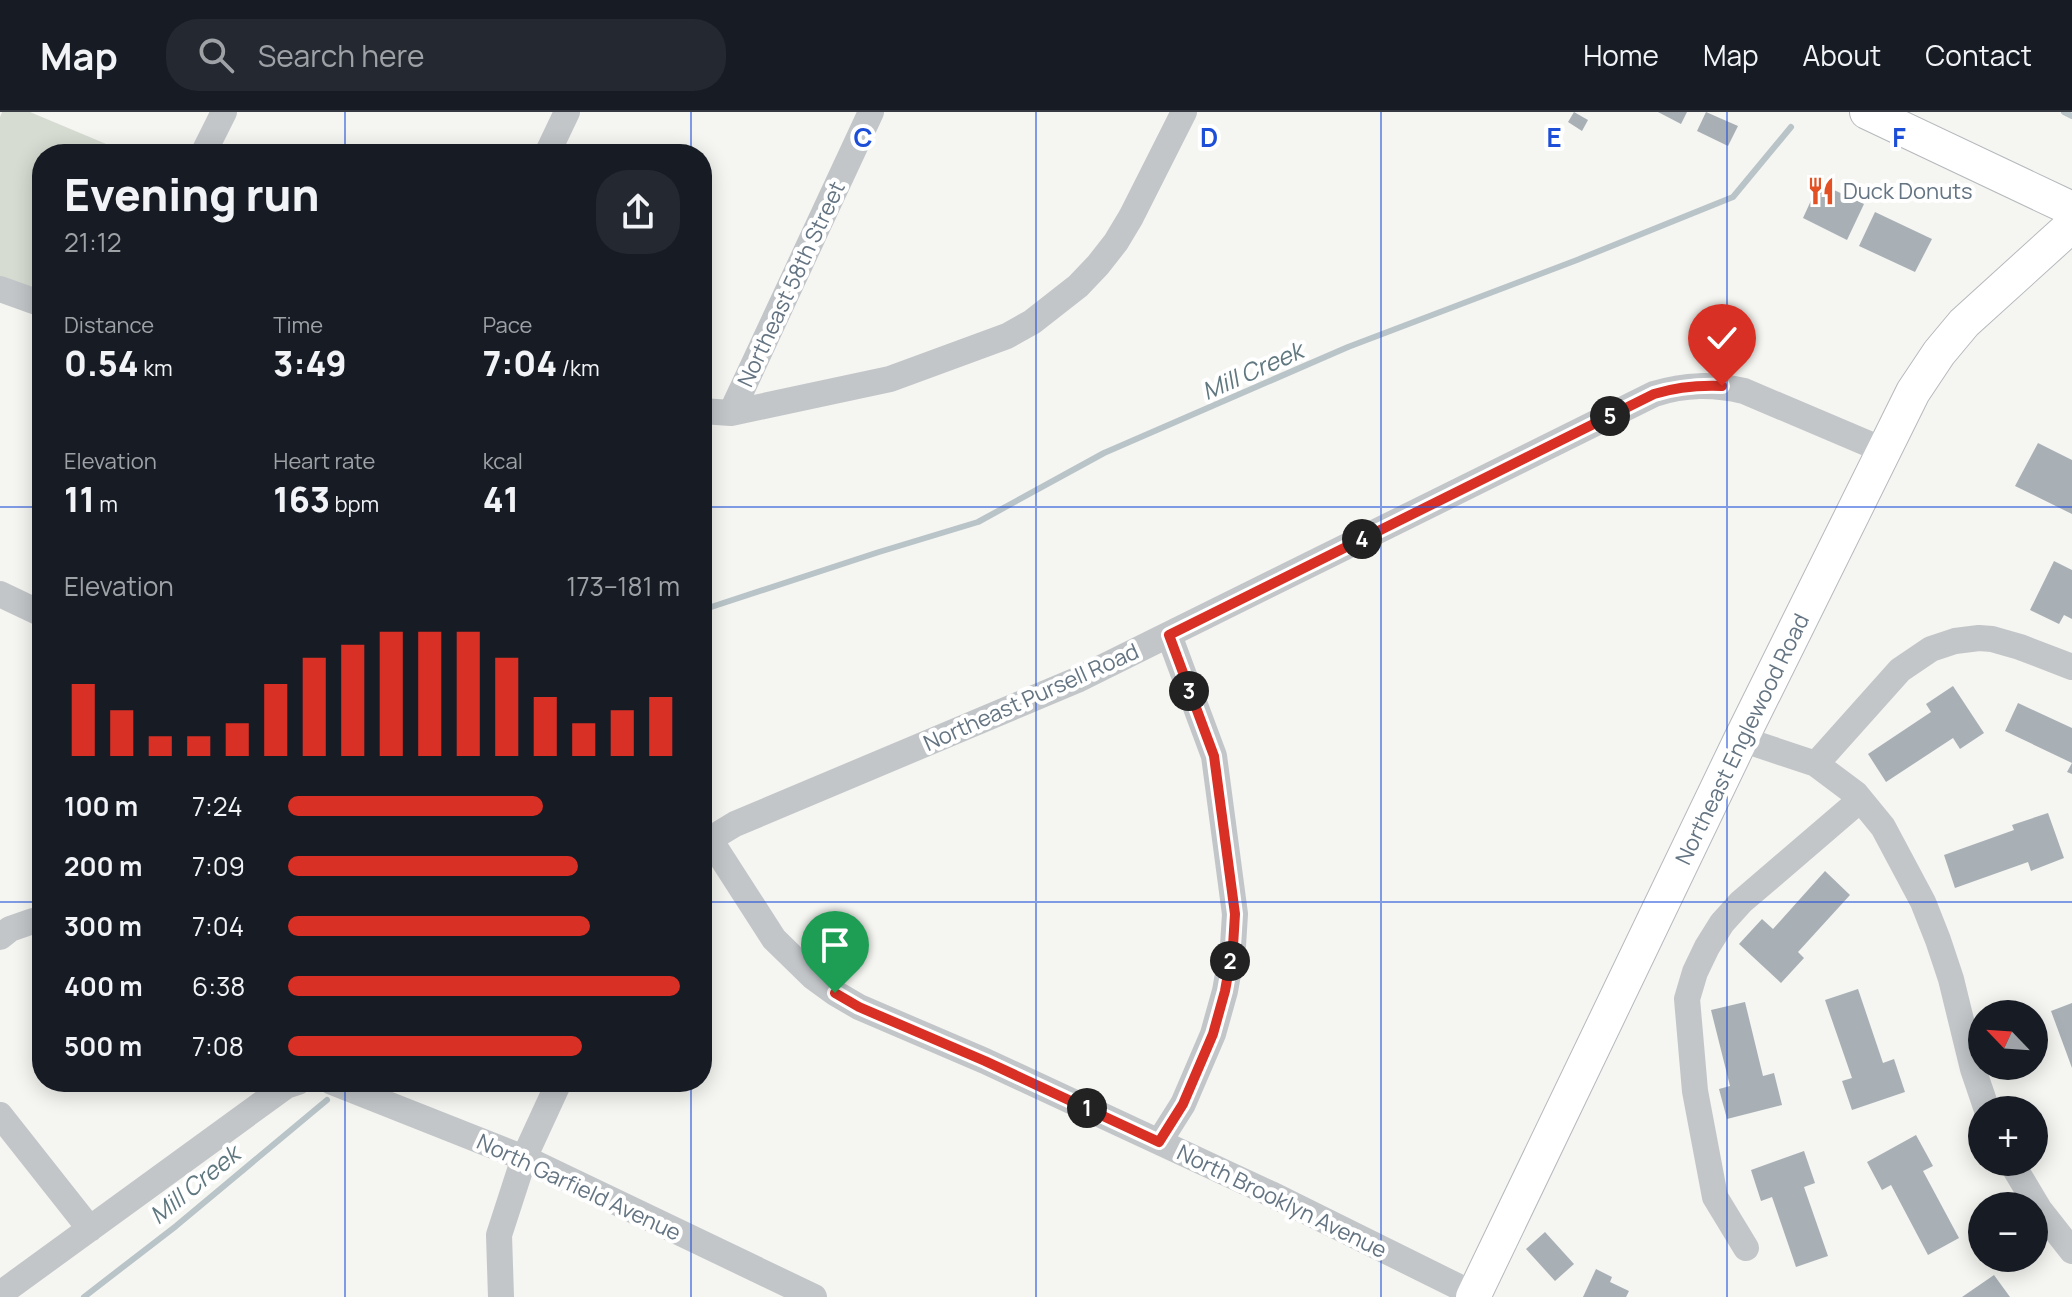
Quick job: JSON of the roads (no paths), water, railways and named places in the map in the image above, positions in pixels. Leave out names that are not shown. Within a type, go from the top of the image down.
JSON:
[{"type":"main road","points":[[1867,112],[2072,209]]},
{"type":"main road","name":"Northeast Englewood Road","points":[[1476,1296],[1741,739],[1913,392],[1964,323],[2072,225]]},
{"type":"main road","points":[[2028,265],[2056,254],[2072,252]]},
{"type":"street","points":[[208,144],[224,112]]},
{"type":"street","points":[[552,144],[567,112]]},
{"type":"street","name":"Northeast 58th Street","points":[[731,413],[871,112]]},
{"type":"street","points":[[712,412],[731,413],[890,379],[1007,336],[1032,322],[1078,286],[1116,242],[1184,112]]},
{"type":"street","points":[[0,289],[32,300]]},
{"type":"street","name":"Northeast Pursell Road","points":[[712,837],[735,824],[1077,680],[1654,394],[1674,388],[1710,385],[1744,391],[1883,450]]},
{"type":"street","points":[[0,594],[32,609]]},
{"type":"street","points":[[1159,1142],[1183,1104],[1213,1034],[1225,991],[1235,914],[1214,756],[1169,635]]},
{"type":"street","points":[[1816,764],[1900,670],[1931,649],[1955,641],[1992,639],[2072,667]]},
{"type":"street","points":[[1741,739],[1816,764],[1847,786],[1883,827],[1928,915],[1951,979],[1982,1096]]},
{"type":"street","points":[[1746,1248],[1715,1197],[1695,1091],[1687,999],[1701,959],[1722,923],[1741,902],[1860,800]]},
{"type":"street","name":"North Brooklyn Avenue","points":[[712,850],[774,939],[835,993],[859,1007],[985,1061],[1271,1194],[1476,1296]]},
{"type":"street","points":[[0,937],[10,929],[32,921]]},
{"type":"street","points":[[0,1294],[278,1092]]},
{"type":"street","name":"North Garfield Avenue","points":[[356,1092],[524,1158],[814,1297]]},
{"type":"street","points":[[501,1297],[499,1235],[524,1158],[554,1092]]},
{"type":"street","points":[[0,1115],[90,1229]]},
{"type":"street","points":[[2019,1176],[2039,1209],[2072,1251]]},
{"type":"waterway","name":"Mill Creek","points":[[2064,112],[2072,116]]},
{"type":"waterway","name":"Mill Creek","points":[[712,607],[978,522],[1104,453],[1348,347],[1733,197],[1791,127]]},
{"type":"waterway","name":"Mill Creek","points":[[84,1297],[176,1226],[327,1100]]},
{"type":"place","name":"Duck Donuts","points":[[1821,191]]}]
